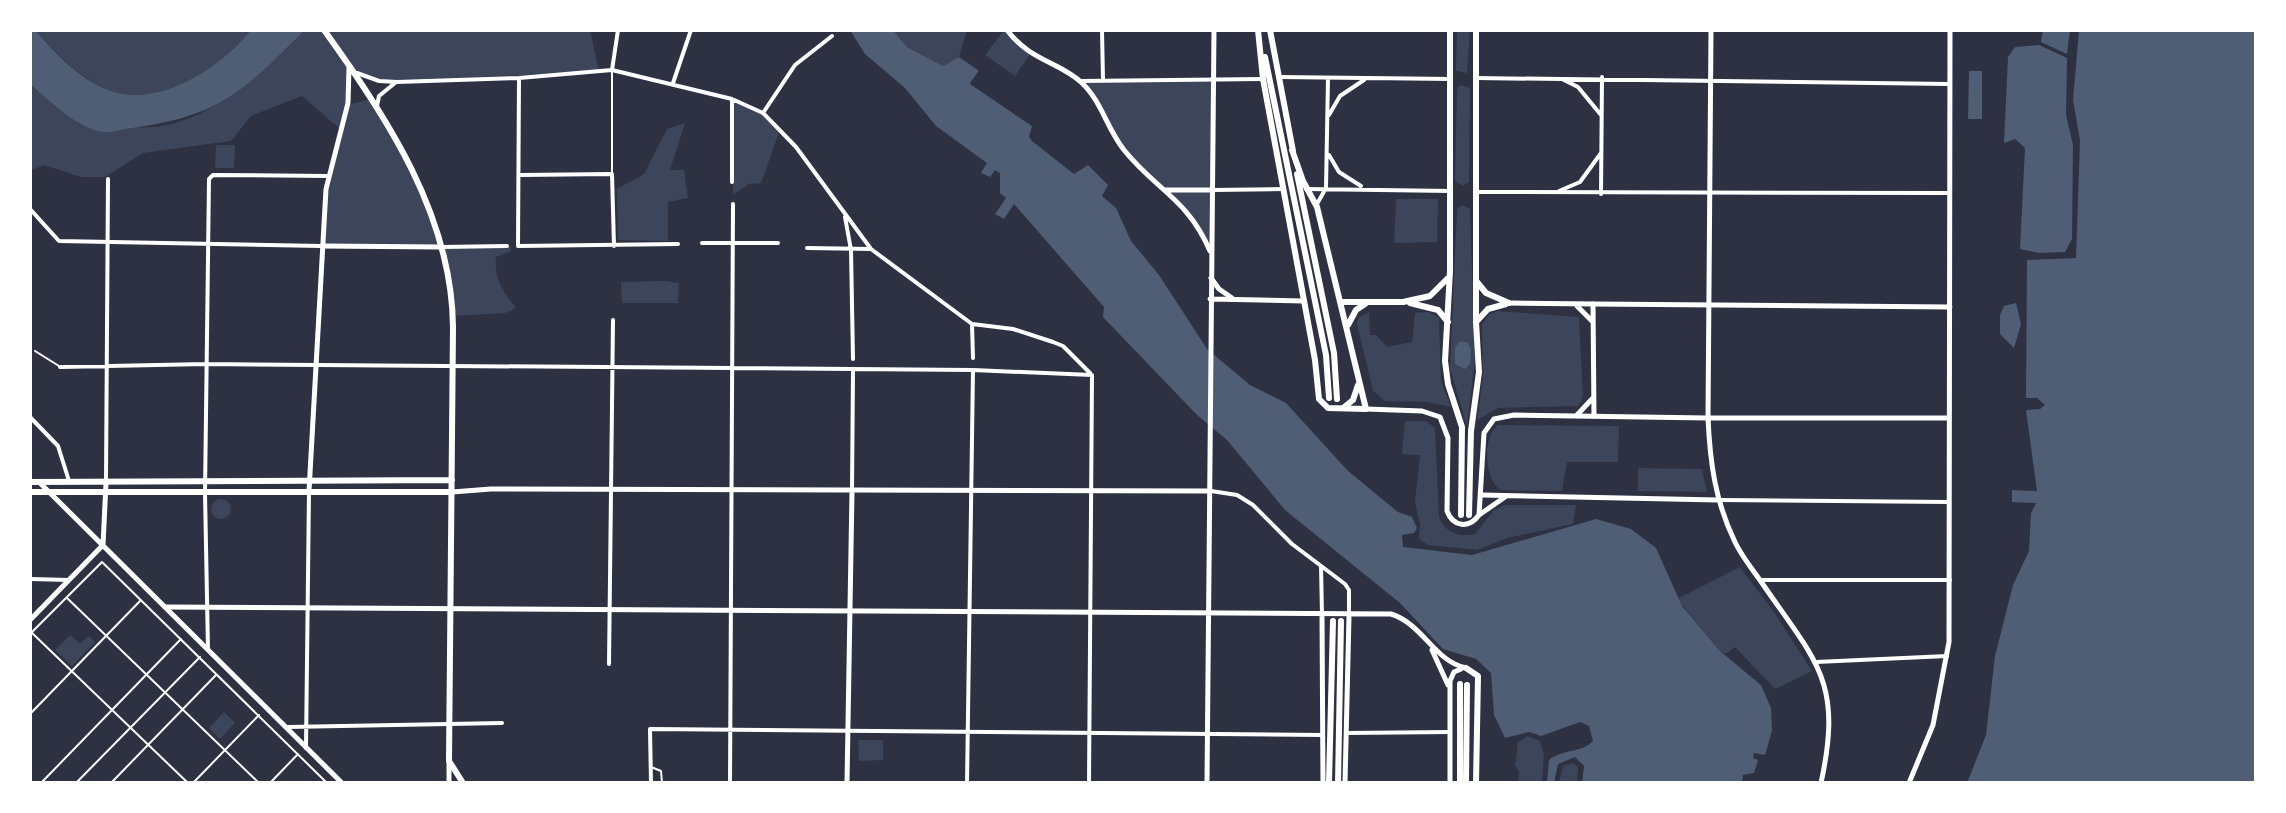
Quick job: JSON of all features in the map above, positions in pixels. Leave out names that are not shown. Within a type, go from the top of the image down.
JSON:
[{"type":"main road","points":[[324,30],[377,110],[417,180],[441,247],[451,298],[453,368],[448,725],[449,761],[463,783]]},
{"type":"main road","points":[[1259,30],[1263,79],[1305,301],[1319,399],[1328,408],[1366,409],[1317,207],[1306,189],[1292,150]]},
{"type":"main road","points":[[1259,30],[1333,398],[1334,353],[1270,30]]},
{"type":"main road","points":[[1450,30],[1451,191],[1446,371],[1463,435],[1465,515],[1479,372],[1476,322],[1476,30]]},
{"type":"main road","points":[[1403,302],[1437,292],[1450,271]]},
{"type":"main road","points":[[1477,281],[1486,293],[1509,303]]},
{"type":"main road","points":[[1341,302],[1403,302],[1428,306],[1449,323]]},
{"type":"main road","points":[[1347,328],[1356,310],[1368,302]]},
{"type":"main road","points":[[1476,322],[1488,309],[1509,303]]},
{"type":"main road","points":[[1342,409],[1353,400],[1359,381]]},
{"type":"main road","points":[[309,491],[341,480]]},
{"type":"main road","points":[[374,491],[393,480]]},
{"type":"main road","points":[[30,482],[452,480]]},
{"type":"main road","points":[[30,492],[452,492]]},
{"type":"main road","points":[[1329,783],[1333,621]]},
{"type":"main road","points":[[1338,783],[1341,621]]},
{"type":"main road","points":[[1466,668],[1478,676],[1476,783]]},
{"type":"main road","points":[[1463,783],[1464,685]]},
{"type":"street","points":[[612,70],[618,30]]},
{"type":"street","points":[[673,83],[691,30]]},
{"type":"street","points":[[1007,30],[1029,51],[1080,81],[1104,111],[1121,147],[1190,213],[1211,254]]},
{"type":"street","points":[[1102,30],[1103,80]]},
{"type":"street","points":[[1207,783],[1214,30]]},
{"type":"street","points":[[1711,30],[1708,418],[1711,473],[1735,543],[1816,662],[1831,711],[1830,740],[1821,783]]},
{"type":"street","points":[[1909,783],[1933,725],[1947,656],[1950,580],[1950,30]]},
{"type":"street","points":[[763,113],[795,65],[832,36]]},
{"type":"street","points":[[306,748],[309,480],[322,246],[328,176],[348,103],[350,69],[373,80],[397,82],[519,78],[612,70],[732,99],[763,113],[812,165],[871,249],[972,324],[1013,329],[1063,346],[1092,375],[1089,783]]},
{"type":"street","points":[[1279,77],[1451,79]]},
{"type":"street","points":[[1544,77],[1561,79],[1578,87],[1602,117]]},
{"type":"street","points":[[1476,78],[1602,77],[1950,84]]},
{"type":"street","points":[[1601,194],[1602,77]]},
{"type":"street","points":[[519,78],[518,246],[678,244]]},
{"type":"street","points":[[1317,207],[1326,188],[1328,78]]},
{"type":"street","points":[[1327,121],[1340,96],[1367,78]]},
{"type":"street","points":[[1080,81],[1263,79]]},
{"type":"street","points":[[377,110],[379,96],[397,82]]},
{"type":"street","points":[[732,99],[732,182]]},
{"type":"street","points":[[1327,150],[1339,172],[1367,188]]},
{"type":"street","points":[[1545,194],[1580,182],[1602,151]]},
{"type":"street","points":[[520,175],[612,174],[614,246]]},
{"type":"street","points":[[208,650],[205,482],[207,244],[211,177],[328,176]]},
{"type":"street","points":[[30,620],[103,545],[108,179]]},
{"type":"street","points":[[1165,190],[1284,189]]},
{"type":"street","points":[[1306,189],[1451,191]]},
{"type":"street","points":[[1475,192],[1950,193]]},
{"type":"street","points":[[730,783],[733,204]]},
{"type":"street","points":[[30,209],[59,241],[107,244],[507,246]]},
{"type":"street","points":[[845,215],[851,250],[853,359]]},
{"type":"street","points":[[702,243],[778,243]]},
{"type":"street","points":[[807,248],[871,249]]},
{"type":"street","points":[[1211,277],[1219,289],[1237,299]]},
{"type":"street","points":[[1210,299],[1305,301]]},
{"type":"street","points":[[1509,303],[1950,307]]},
{"type":"street","points":[[1569,304],[1582,308],[1593,324]]},
{"type":"street","points":[[1593,304],[1594,416]]},
{"type":"street","points":[[609,664],[613,320]]},
{"type":"street","points":[[972,324],[973,358]]},
{"type":"street","points":[[60,367],[206,364],[973,370],[1092,375]]},
{"type":"street","points":[[967,783],[973,370]]},
{"type":"street","points":[[847,783],[853,371]]},
{"type":"street","points":[[1574,416],[1588,407],[1594,391]]},
{"type":"street","points":[[1362,393],[1379,410]]},
{"type":"street","points":[[1366,409],[1429,412],[1440,417],[1447,429],[1449,517],[1457,524],[1467,525],[1492,503],[1510,496]]},
{"type":"street","points":[[1479,515],[1484,433],[1492,421],[1504,416],[1949,418]]},
{"type":"street","points":[[30,417],[58,446],[69,482]]},
{"type":"street","points":[[38,482],[342,783]]},
{"type":"street","points":[[452,492],[612,489],[1211,491],[1237,495],[1253,505],[1292,544],[1349,590],[1345,783]]},
{"type":"street","points":[[1482,495],[1949,502]]},
{"type":"street","points":[[1321,566],[1323,783]]},
{"type":"street","points":[[30,579],[69,580]]},
{"type":"street","points":[[1760,580],[1950,580]]},
{"type":"street","points":[[165,607],[307,605],[1397,616],[1426,639],[1450,664],[1466,668]]},
{"type":"street","points":[[1426,639],[1444,672],[1450,691]]},
{"type":"street","points":[[1816,662],[1947,656]]},
{"type":"street","points":[[1450,783],[1450,691],[1454,672],[1466,668]]},
{"type":"street","points":[[285,727],[502,723]]},
{"type":"street","points":[[651,783],[650,729],[1323,735]]},
{"type":"street","points":[[1346,733],[1450,732]]},
{"type":"street","points":[[449,761],[449,783]]},
{"type":"lane","points":[[612,70],[612,174]]},
{"type":"lane","points":[[35,351],[60,367]]},
{"type":"lane","points":[[259,714],[190,783],[31,633],[102,562],[218,673],[299,753],[327,783]]},
{"type":"lane","points":[[66,597],[259,783]]},
{"type":"lane","points":[[30,714],[141,599]]},
{"type":"lane","points":[[41,783],[182,638]]},
{"type":"lane","points":[[76,783],[200,656]]},
{"type":"lane","points":[[111,783],[218,673]]},
{"type":"lane","points":[[270,783],[299,753]]},
{"type":"lane","points":[[650,767],[661,771],[662,783]]},
{"type":"shaded area","points":[[30,30],[35,30],[60,57],[89,80],[111,91],[130,95],[170,89],[189,80],[224,57],[251,30],[305,30],[246,85],[210,108],[162,123],[102,132],[72,119],[30,84]]},
{"type":"shaded area","points":[[35,30],[251,30],[224,57],[189,80],[170,89],[130,95],[111,91],[89,80]]},
{"type":"shaded area","points":[[305,30],[590,30],[599,71],[386,82],[352,70],[348,105],[370,99],[417,180],[441,247],[322,246],[328,176],[340,129],[302,96],[251,116],[231,141],[143,153],[105,177],[81,177],[44,165],[30,171],[30,84],[53,100],[116,123],[137,127],[161,126],[208,110],[230,96],[270,64]]},
{"type":"shaded area","points":[[850,30],[893,30],[907,47],[943,66],[959,57],[979,71],[970,84],[1032,126],[1029,137],[1032,141],[1074,174],[1088,165],[1108,185],[1102,196],[1116,208],[1131,241],[1159,275],[1207,349],[1250,385],[1286,403],[1348,471],[1398,512],[1412,517],[1417,528],[1414,533],[1402,535],[1403,547],[1472,555],[1596,519],[1631,529],[1656,548],[1682,606],[1720,651],[1761,685],[1771,708],[1772,731],[1765,755],[1754,753],[1753,758],[1758,760],[1754,773],[1743,775],[1742,783],[1582,783],[1584,766],[1575,757],[1558,764],[1554,783],[1547,782],[1549,760],[1593,741],[1589,726],[1580,722],[1541,736],[1529,732],[1505,738],[1494,715],[1491,673],[1476,659],[1443,649],[1400,603],[1285,510],[1227,440],[1197,415],[1103,317],[1104,307],[1014,204],[1004,219],[995,214],[1006,198],[1000,193],[1000,173],[995,170],[990,177],[981,173],[987,163],[936,126],[905,88],[865,54]]},
{"type":"shaded area","points":[[893,30],[967,30],[959,57],[943,66],[907,47]]},
{"type":"shaded area","points":[[1004,30],[1031,53],[1015,76],[985,55]]},
{"type":"shaded area","points":[[1457,30],[1470,30],[1467,73],[1456,71]]},
{"type":"shaded area","points":[[2043,30],[2070,30],[2067,54],[2041,42]]},
{"type":"shaded area","points":[[2079,30],[2256,30],[2256,783],[1967,783],[1986,735],[1995,656],[2013,585],[2029,551],[2031,513],[2036,503],[2012,502],[2012,490],[2037,491],[2026,410],[2040,409],[2045,405],[2037,398],[2026,398],[2027,260],[2076,258],[2080,141],[2073,100]]},
{"type":"shaded area","points":[[2039,45],[2067,58],[2066,115],[2073,145],[2072,239],[2065,252],[2039,253],[2020,249],[2025,148],[2015,139],[2004,143],[2008,57],[2015,47]]},
{"type":"shaded area","points":[[1969,71],[1982,71],[1982,119],[1968,119]]},
{"type":"shaded area","points":[[1214,79],[1211,254],[1190,213],[1121,147],[1104,111],[1080,81]]},
{"type":"shaded area","points":[[1460,85],[1470,88],[1469,182],[1463,186],[1455,181],[1457,88]]},
{"type":"shaded area","points":[[732,99],[763,113],[780,130],[761,183],[749,184],[733,195]]},
{"type":"shaded area","points":[[685,123],[670,170],[684,170],[688,198],[668,202],[668,241],[618,240],[617,189],[644,174],[667,129]]},
{"type":"shaded area","points":[[216,145],[235,145],[234,168],[215,168]]},
{"type":"shaded area","points":[[1396,199],[1438,199],[1437,242],[1394,243]]},
{"type":"shaded area","points":[[1462,205],[1470,209],[1475,360],[1467,426],[1450,369],[1457,209]]},
{"type":"shaded area","points":[[511,246],[511,251],[496,257],[496,272],[516,308],[505,313],[453,316],[441,247]]},
{"type":"shaded area","points":[[621,282],[679,283],[678,303],[622,303]]},
{"type":"shaded area","points":[[2016,303],[2021,324],[2014,348],[2000,334],[2000,315],[2004,306]]},
{"type":"shaded area","points":[[1499,311],[1579,317],[1583,397],[1578,406],[1498,408],[1477,420],[1483,376],[1482,325],[1489,314]]},
{"type":"shaded area","points":[[1369,312],[1370,335],[1376,335],[1387,347],[1412,342],[1415,313],[1428,312],[1439,318],[1441,382],[1451,407],[1427,402],[1385,401],[1373,391],[1357,324],[1358,318]]},
{"type":"shaded area","points":[[1459,342],[1467,342],[1471,349],[1470,364],[1465,369],[1455,364],[1455,348]]},
{"type":"shaded area","points":[[1405,421],[1426,421],[1435,428],[1439,517],[1449,530],[1463,535],[1475,534],[1494,510],[1505,505],[1576,505],[1573,524],[1507,538],[1477,550],[1428,545],[1419,539],[1420,524],[1415,502],[1420,455],[1402,454]]},
{"type":"shaded area","points":[[1498,425],[1619,426],[1618,462],[1567,462],[1562,491],[1501,490],[1491,478],[1487,458],[1489,439]]},
{"type":"shaded area","points":[[1638,468],[1702,469],[1707,492],[1638,491]]},
{"type":"shaded area","points":[[221,499],[228,502],[231,509],[228,516],[221,519],[214,516],[211,509],[214,502]]},
{"type":"shaded area","points":[[1740,567],[1812,671],[1775,689],[1735,647],[1726,654],[1720,651],[1677,599]]},
{"type":"shaded area","points":[[70,635],[80,644],[89,636],[95,642],[72,666],[55,650]]},
{"type":"shaded area","points":[[224,712],[235,723],[220,739],[209,728]]},
{"type":"shaded area","points":[[1528,736],[1540,741],[1544,756],[1542,783],[1518,783],[1519,772],[1515,765],[1518,742]]},
{"type":"shaded area","points":[[858,740],[883,740],[883,760],[859,761]]},
{"type":"shaded area","points":[[1573,763],[1578,767],[1577,783],[1559,783],[1563,766]]},
{"type":"pier","points":[[981,68],[976,82],[1034,123],[1032,126],[970,83]]}]
